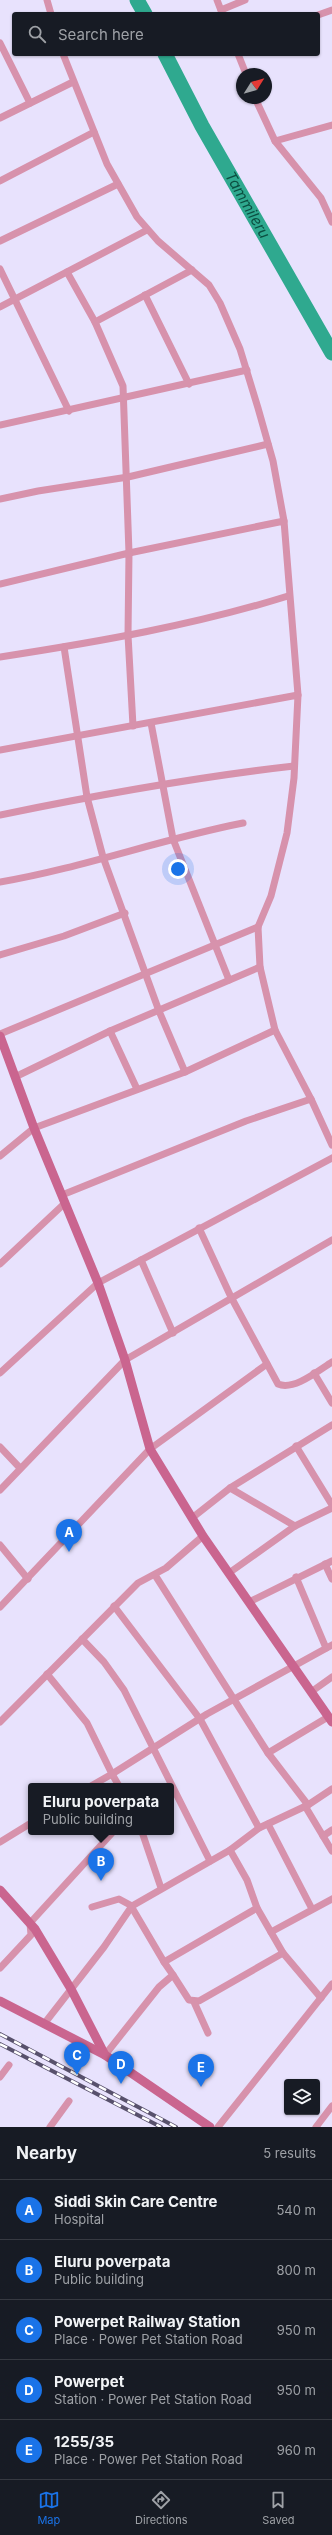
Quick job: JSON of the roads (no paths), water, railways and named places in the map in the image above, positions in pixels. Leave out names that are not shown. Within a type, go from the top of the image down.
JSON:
[{"type":"main road","points":[[0,1035],[2,1050],[15,1077],[34,1128],[98,1283],[125,1360],[150,1449],[203,1536],[330,1719]]},
{"type":"main road","points":[[0,1890],[30,1923],[71,1989],[105,2055]]},
{"type":"main road","points":[[0,2001],[105,2055],[210,2127]]},
{"type":"street","points":[[47,0],[50,12]]},
{"type":"street","points":[[216,0],[222,12],[245,0]]},
{"type":"street","points":[[320,14],[332,10]]},
{"type":"street","points":[[0,43],[30,103]]},
{"type":"street","points":[[64,56],[107,164],[147,230],[216,292],[238,343],[273,461],[284,521],[288,596],[298,695],[294,766],[287,833],[271,896],[258,927],[260,967],[275,1030],[332,1145]]},
{"type":"street","points":[[239,56],[244,68]]},
{"type":"street","points":[[0,118],[73,82]]},
{"type":"street","points":[[258,104],[275,141],[321,198],[332,222]]},
{"type":"street","points":[[275,141],[332,125]]},
{"type":"street","points":[[0,181],[94,132]]},
{"type":"street","points":[[0,242],[118,184]]},
{"type":"street","points":[[0,307],[147,230]]},
{"type":"street","points":[[0,269],[69,411]]},
{"type":"street","points":[[95,322],[192,270]]},
{"type":"street","points":[[67,272],[95,322],[124,386],[128,477],[128,635],[133,726]]},
{"type":"street","points":[[145,295],[189,384]]},
{"type":"street","points":[[0,425],[69,411],[247,370]]},
{"type":"street","points":[[0,499],[38,491],[128,477],[268,444]]},
{"type":"street","points":[[0,584],[129,553],[284,521]]},
{"type":"street","points":[[0,657],[128,635],[255,606],[288,596]]},
{"type":"street","points":[[64,647],[79,734],[87,797],[103,857],[126,913],[159,1011],[185,1072]]},
{"type":"street","points":[[0,750],[79,734],[151,723],[298,695]]},
{"type":"street","points":[[151,723],[172,839],[228,980]]},
{"type":"street","points":[[0,815],[87,797],[162,786],[236,772],[294,766]]},
{"type":"street","points":[[0,882],[44,874],[172,839],[244,823]]},
{"type":"street","points":[[0,954],[64,936],[126,913]]},
{"type":"street","points":[[0,1035],[145,973],[258,927]]},
{"type":"street","points":[[15,1077],[110,1031],[260,967]]},
{"type":"street","points":[[0,1156],[34,1128],[185,1072],[275,1030]]},
{"type":"street","points":[[110,1031],[137,1089]]},
{"type":"street","points":[[0,1264],[64,1199],[246,1121],[311,1100]]},
{"type":"street","points":[[0,1373],[98,1283],[332,1158]]},
{"type":"street","points":[[199,1228],[231,1297],[275,1381],[282,1385],[294,1384],[332,1362]]},
{"type":"street","points":[[0,1490],[125,1360],[173,1333],[231,1297],[332,1240]]},
{"type":"street","points":[[141,1260],[173,1333]]},
{"type":"street","points":[[0,1607],[150,1449],[267,1364]]},
{"type":"street","points":[[314,1373],[332,1404]]},
{"type":"street","points":[[192,1518],[230,1488],[332,1425]]},
{"type":"street","points":[[296,1446],[332,1504]]},
{"type":"street","points":[[0,1447],[20,1468]]},
{"type":"street","points":[[230,1488],[295,1526]]},
{"type":"street","points":[[229,1573],[295,1526],[332,1508]]},
{"type":"street","points":[[0,1722],[114,1606],[142,1580],[155,1575],[203,1536]]},
{"type":"street","points":[[0,1545],[28,1579]]},
{"type":"street","points":[[249,1602],[328,1562],[332,1579]]},
{"type":"street","points":[[155,1575],[268,1753],[307,1806],[332,1851]]},
{"type":"street","points":[[96,1783],[234,1699],[293,1665],[329,1647],[296,1577]]},
{"type":"street","points":[[114,1606],[200,1719],[259,1828]]},
{"type":"street","points":[[82,1639],[104,1662],[124,1690],[170,1783]]},
{"type":"street","points":[[47,1674],[87,1723],[117,1783]]},
{"type":"street","points":[[311,1692],[332,1677]]},
{"type":"street","points":[[268,1753],[330,1719]]},
{"type":"street","points":[[44,2024],[132,1906],[161,1888],[230,1850],[259,1828],[307,1806],[332,1789]]},
{"type":"street","points":[[174,1790],[210,1861]]},
{"type":"street","points":[[268,1824],[312,1909]]},
{"type":"street","points":[[0,1842],[28,1825]]},
{"type":"street","points":[[323,1836],[332,1830]]},
{"type":"street","points":[[0,1968],[31,1935],[30,1923],[110,1835]]},
{"type":"street","points":[[143,1835],[161,1888]]},
{"type":"street","points":[[230,1850],[247,1880],[257,1908],[283,1953],[321,1998]]},
{"type":"street","points":[[92,1907],[119,1899],[132,1906],[164,1962],[189,2000],[194,2002],[199,2002],[283,1953]]},
{"type":"street","points":[[271,1932],[332,1899]]},
{"type":"street","points":[[164,1962],[257,1908]]},
{"type":"street","points":[[105,2055],[159,1987],[173,1975]]},
{"type":"street","points":[[218,2127],[332,1984]]},
{"type":"street","points":[[194,2002],[208,2033]]},
{"type":"street","points":[[0,2077],[9,2066]]},
{"type":"street","points":[[50,2127],[69,2101]]},
{"type":"street","points":[[316,2127],[332,2106]]},
{"type":"waterway","name":"Tammileru","points":[[137,0],[144,12]]},
{"type":"waterway","name":"Tammileru","points":[[166,56],[202,126],[332,353]]},
{"type":"railway","points":[[0,2034],[176,2127]]},
{"type":"railway","points":[[0,2044],[161,2127]]},
{"type":"place","name":"Siddi Skin Care Centre","points":[[69,1552]]},
{"type":"place","name":"Eluru poverpata","points":[[101,1881]]},
{"type":"place","name":"Powerpet Railway Station","points":[[77,2075]]},
{"type":"place","name":"Powerpet","points":[[121,2084]]},
{"type":"place","name":"1255/35","points":[[201,2087]]}]
